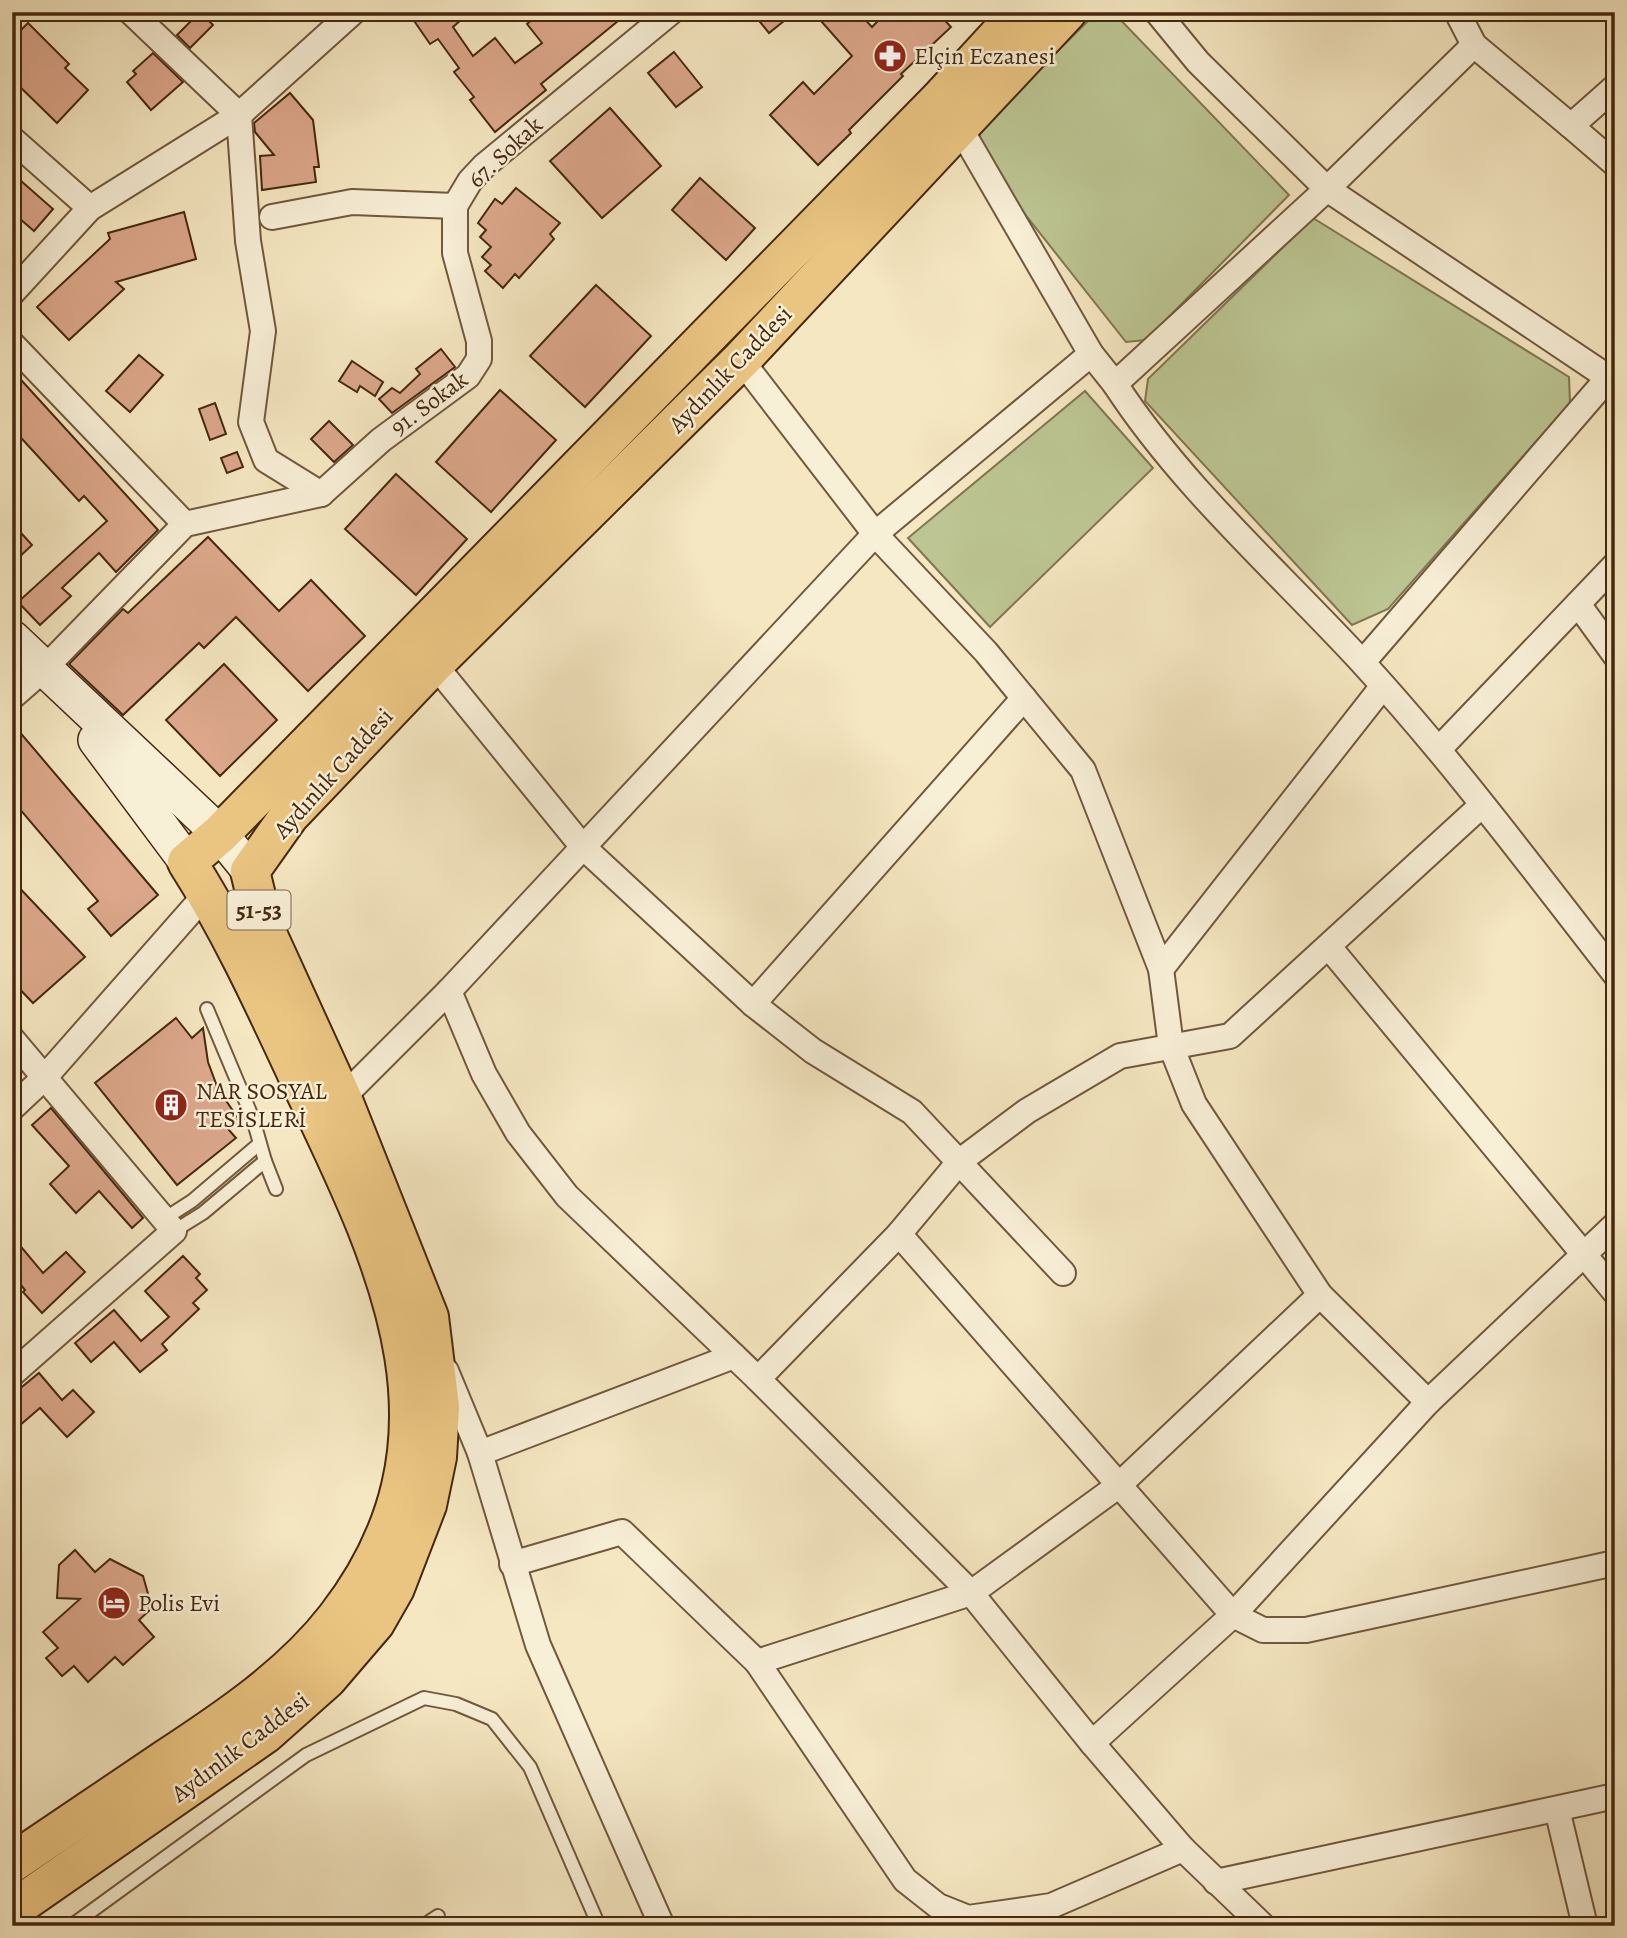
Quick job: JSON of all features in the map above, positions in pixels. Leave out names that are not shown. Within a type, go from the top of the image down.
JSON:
[{"type":"main road","name":"Aydınlık Caddesi","points":[[12,1863],[256,1696],[314,1644],[360,1584],[380,1549],[403,1477],[411,1401],[408,1367],[394,1303],[327,1137],[204,888],[220,834],[930,109],[1020,12]]},
{"type":"main road","name":"Aydınlık Caddesi","points":[[12,1910],[265,1734],[335,1671],[374,1623],[395,1588],[412,1550],[429,1493],[437,1457],[440,1407],[435,1344],[422,1294],[342,1098],[263,925],[250,871],[289,816],[433,664],[741,360],[1067,12]]},
{"type":"main road","points":[[204,888],[250,871]]},
{"type":"street","points":[[131,12],[239,115],[248,242],[263,331],[251,422],[266,460],[321,494]]},
{"type":"street","points":[[12,293],[90,208],[239,115],[353,12]]},
{"type":"street","points":[[1157,12],[1198,62],[1327,189],[1613,376],[1363,663]]},
{"type":"street","points":[[1457,12],[1474,45],[1615,164]]},
{"type":"street","name":"67. Sokak","points":[[272,217],[352,202],[455,206],[470,181],[484,166],[661,15]]},
{"type":"street","points":[[1115,384],[1327,189],[1474,45]]},
{"type":"street","points":[[1571,126],[1615,87]]},
{"type":"street","points":[[960,128],[1091,354],[1115,384],[1146,433],[1363,663],[1439,749],[1615,974]]},
{"type":"street","points":[[12,139],[90,208]]},
{"type":"street","name":"91. Sokak","points":[[321,494],[381,440],[445,394],[476,367],[481,352],[455,253],[455,206]]},
{"type":"street","points":[[12,344],[185,524]]},
{"type":"street","points":[[342,1098],[449,991],[875,534],[1091,354]]},
{"type":"street","points":[[741,360],[875,534],[986,652],[1083,770],[1161,969],[1171,1046],[1194,1104],[1320,1295],[1428,1402]]},
{"type":"street","points":[[12,697],[44,669],[185,524],[321,494]]},
{"type":"street","points":[[1439,749],[1615,565]]},
{"type":"street","points":[[1578,604],[1615,655]]},
{"type":"street","points":[[12,638],[220,834],[250,871]]},
{"type":"street","points":[[433,664],[582,846],[753,1004],[813,1051],[912,1112],[1063,1273]]},
{"type":"street","points":[[12,1108],[45,1077],[204,888],[44,669]]},
{"type":"street","points":[[1161,969],[1383,686]]},
{"type":"street","points":[[753,1004],[1024,698]]},
{"type":"street","points":[[758,1379],[899,1234],[960,1161],[1027,1111],[1120,1056],[1230,1037],[1482,805]]},
{"type":"street","points":[[1329,947],[1615,1292]]},
{"type":"street","points":[[449,991],[484,1074],[518,1133],[567,1196],[758,1379],[971,1593],[1092,1743],[1183,1849],[1263,1926]]},
{"type":"street","points":[[12,1039],[169,1225],[12,1374]]},
{"type":"street","points":[[1092,1743],[1233,1615],[1428,1402],[1582,1254],[1615,1226]]},
{"type":"street","points":[[899,1234],[1233,1615],[1263,1630],[1306,1630],[1615,1563]]},
{"type":"street","points":[[757,1662],[971,1593],[1118,1486],[1320,1295]]},
{"type":"street","points":[[435,1344],[480,1453],[538,1645],[662,1926]]},
{"type":"street","points":[[480,1453],[734,1356]]},
{"type":"street","points":[[512,1564],[622,1532],[757,1662],[905,1880],[938,1906],[968,1918],[1051,1906],[1183,1849]]},
{"type":"street","points":[[1216,1882],[1615,1796]]},
{"type":"street","points":[[1556,1809],[1585,1926]]},
{"type":"lane","points":[[207,1009],[253,1119],[259,1144],[276,1189]]},
{"type":"lane","points":[[169,1225],[192,1201],[259,1144]]},
{"type":"lane","points":[[169,1225],[203,1213],[265,1161]]},
{"type":"lane","points":[[71,1926],[306,1755],[424,1698],[457,1704],[492,1720],[509,1737],[530,1767],[599,1926]]},
{"type":"lane","points":[[423,1926],[438,1916]]},
{"type":"green space","points":[[1097,12],[1113,12],[1289,195],[1146,340],[1126,342],[967,141]]},
{"type":"green space","points":[[1313,218],[1569,377],[1570,403],[1388,609],[1352,625],[1145,401],[1148,379]]},
{"type":"green space","points":[[1085,391],[1153,468],[990,627],[908,538]]},
{"type":"building","points":[[200,12],[213,25],[190,48],[177,35]]},
{"type":"building","points":[[408,12],[470,12],[453,27],[473,56],[495,38],[515,63],[542,43],[527,24],[541,12],[629,12],[541,84],[546,90],[495,132],[470,100],[474,97],[454,72],[459,68],[438,39],[430,44]]},
{"type":"building","points":[[752,12],[795,12],[769,33]]},
{"type":"building","points":[[813,12],[858,12],[872,27],[887,12],[937,12],[951,27],[901,74],[903,76],[818,165],[770,115],[803,82],[814,94],[852,56]]},
{"type":"building","points":[[28,23],[69,64],[65,68],[88,90],[57,123],[12,79],[12,39]]},
{"type":"building","points":[[674,52],[702,87],[676,107],[648,73]]},
{"type":"building","points":[[153,53],[183,82],[151,110],[127,82],[136,74],[133,71]]},
{"type":"building","points":[[290,93],[313,120],[319,167],[314,167],[316,182],[262,190],[260,156],[274,155],[255,132],[254,123]]},
{"type":"building","points":[[610,108],[661,166],[602,218],[550,161]]},
{"type":"building","points":[[12,173],[53,209],[34,231],[12,212]]},
{"type":"building","points":[[700,178],[755,228],[726,260],[672,210]]},
{"type":"building","points":[[516,188],[560,223],[550,234],[554,239],[519,278],[515,274],[503,288],[485,271],[491,265],[482,257],[491,247],[480,237],[486,230],[478,223],[495,199],[502,204]]},
{"type":"building","points":[[184,212],[196,259],[116,282],[124,289],[69,340],[37,307],[110,239],[108,233]]},
{"type":"building","points":[[596,285],[651,336],[585,407],[530,356]]},
{"type":"building","points":[[441,349],[455,367],[392,413],[379,399],[392,388],[400,393],[420,374],[416,369]]},
{"type":"building","points":[[139,355],[163,375],[130,412],[106,391]]},
{"type":"building","points":[[352,361],[383,382],[375,396],[360,386],[357,392],[339,381]]},
{"type":"building","points":[[12,370],[158,530],[116,572],[99,553],[62,588],[71,596],[40,625],[18,602],[107,521],[84,496],[79,501],[12,428]]},
{"type":"building","points":[[500,390],[556,440],[491,512],[436,462]]},
{"type":"building","points":[[215,403],[226,434],[210,440],[199,409]]},
{"type":"building","points":[[329,421],[353,445],[334,462],[311,439]]},
{"type":"building","points":[[237,452],[243,467],[227,473],[221,458]]},
{"type":"building","points":[[396,474],[467,539],[416,595],[345,529]]},
{"type":"building","points":[[12,523],[32,545],[12,564]]},
{"type":"building","points":[[208,537],[279,611],[311,580],[365,636],[308,691],[236,617],[204,648],[199,643],[123,715],[69,664],[123,609],[128,613]]},
{"type":"building","points":[[224,664],[277,720],[220,776],[166,720]]},
{"type":"building","points":[[12,723],[158,895],[111,936],[88,909],[98,901],[12,800]]},
{"type":"building","points":[[12,880],[85,957],[33,1003],[12,981]]},
{"type":"building","name":"NAR SOSYAL TESİSLERİ","points":[[176,1018],[192,1038],[203,1028],[208,1062],[218,1089],[240,1121],[228,1129],[236,1138],[177,1185],[95,1083]]},
{"type":"building","points":[[51,1108],[143,1218],[132,1228],[99,1191],[76,1213],[50,1184],[69,1166],[32,1125]]},
{"type":"building","points":[[12,1236],[43,1273],[66,1252],[85,1272],[42,1313],[23,1292],[25,1290],[12,1274]]},
{"type":"building","points":[[183,1256],[200,1274],[196,1278],[207,1290],[193,1303],[199,1309],[162,1344],[167,1350],[140,1372],[114,1342],[91,1362],[75,1343],[114,1310],[141,1341],[169,1317],[145,1291]]},
{"type":"building","points":[[39,1373],[62,1400],[73,1390],[94,1412],[67,1437],[40,1408],[12,1432],[12,1395]]},
{"type":"building","name":"Polis Evi","points":[[75,1550],[95,1572],[110,1559],[143,1576],[152,1608],[139,1620],[154,1637],[123,1665],[115,1657],[88,1682],[74,1666],[62,1676],[46,1658],[58,1648],[43,1632],[80,1599],[57,1598],[59,1565]]},
{"type":"place","name":"Elçin Eczanesi","points":[[890,56]]},
{"type":"place","name":"NAR SOSYAL TESİSLERİ","points":[[171,1105]]},
{"type":"place","name":"Polis Evi","points":[[114,1603]]}]
